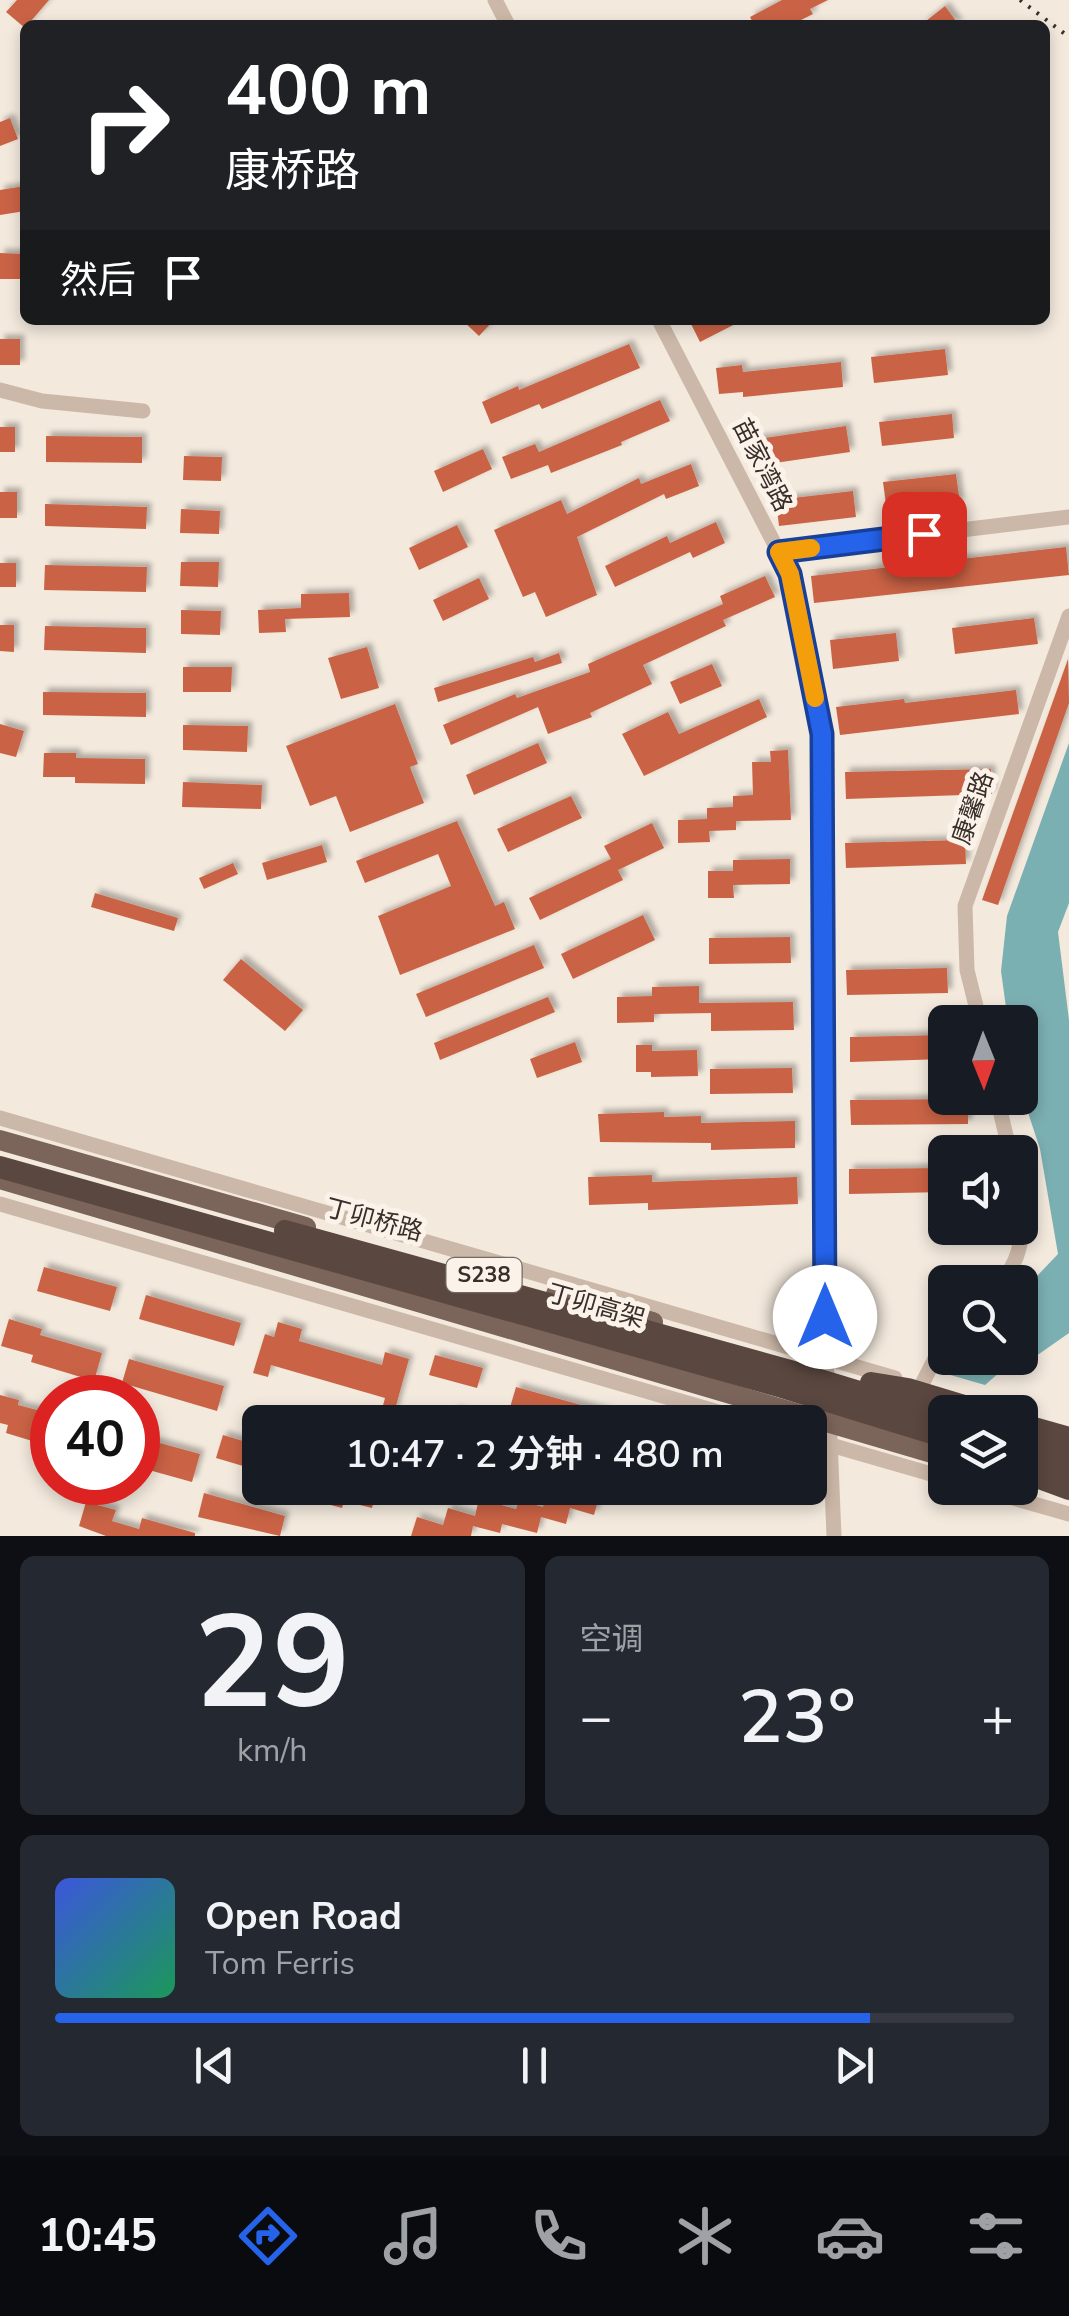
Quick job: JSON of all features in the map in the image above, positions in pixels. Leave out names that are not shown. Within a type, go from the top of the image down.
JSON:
[{"type":"highway","name":"丁卯高架","points":[[0,1156],[364,1251],[787,1370],[928,1426]]},
{"type":"highway","name":"丁卯高架","points":[[0,1166],[928,1428]]},
{"type":"highway","points":[[787,1370],[928,1395]]},
{"type":"highway","points":[[1038,1428],[1069,1437]]},
{"type":"highway","points":[[1038,1446],[1069,1455]]},
{"type":"highway","points":[[1038,1463],[1069,1472]]},
{"type":"highway","points":[[1038,1478],[1069,1489]]},
{"type":"main road","name":"丁卯桥路","points":[[0,1140],[158,1188],[620,1312],[763,1357],[826,1364],[928,1399]]},
{"type":"main road","name":"S238","points":[[0,1179],[928,1453]]},
{"type":"main road","points":[[1038,1487],[1069,1496]]},
{"type":"street","name":"苗家湾路","points":[[663,325],[790,574],[822,734],[826,1364],[834,1536]]},
{"type":"street","points":[[0,390],[42,401],[143,411]]},
{"type":"street","points":[[779,552],[1069,516]]},
{"type":"street","name":"康馨路","points":[[976,1005],[967,970],[965,906],[1069,616]]},
{"type":"street","points":[[0,1118],[826,1364],[950,1395]]},
{"type":"street","points":[[0,1204],[694,1405]]},
{"type":"street","points":[[920,1386],[928,1371]]},
{"type":"street","points":[[829,1444],[928,1473]]},
{"type":"street","points":[[1038,1505],[1069,1514]]},
{"type":"water","points":[[1069,743],[1069,903],[1058,932],[1069,1020],[1069,1333],[1038,1354],[1038,1275],[1058,1254],[1038,1135],[1029,1115],[1038,1115],[1038,1005],[1006,1005],[1001,971],[1007,916]]},
{"type":"water","points":[[950,1375],[996,1375],[985,1385]]},
{"type":"building","points":[[17,0],[49,0],[32,20],[20,20],[20,24],[6,12]]},
{"type":"building","points":[[782,0],[828,0],[810,9],[813,14],[801,20],[750,17]]},
{"type":"building","points":[[945,6],[955,20],[927,20]]},
{"type":"building","points":[[10,118],[18,139],[0,146],[0,122]]},
{"type":"building","points":[[20,187],[20,212],[0,215],[0,190]]},
{"type":"building","points":[[0,253],[20,254],[20,279],[0,279]]},
{"type":"building","points":[[467,325],[489,325],[479,336]]},
{"type":"building","points":[[692,325],[733,325],[700,342]]},
{"type":"building","points":[[0,339],[20,339],[20,365],[0,365]]},
{"type":"building","points":[[629,344],[640,368],[542,409],[539,404],[491,424],[482,402]]},
{"type":"building","points":[[945,349],[948,375],[874,383],[871,357]]},
{"type":"building","points":[[841,362],[843,387],[743,397],[743,392],[719,394],[716,368],[742,365],[743,372]]},
{"type":"building","points":[[660,400],[670,421],[551,473],[548,465],[511,479],[502,457],[535,444],[539,452]]},
{"type":"building","points":[[952,414],[954,438],[882,446],[879,422]]},
{"type":"building","points":[[846,426],[850,452],[754,466],[751,440]]},
{"type":"building","points":[[0,427],[15,427],[15,452],[0,452]]},
{"type":"building","points":[[46,436],[142,437],[142,463],[46,462]]},
{"type":"building","points":[[483,449],[492,469],[443,492],[434,471]]},
{"type":"building","points":[[184,456],[222,457],[221,481],[183,480]]},
{"type":"building","points":[[691,464],[699,486],[666,499],[664,494],[577,537],[597,595],[546,617],[535,592],[523,597],[494,530],[561,500],[567,514],[639,478],[641,484]]},
{"type":"building","points":[[956,474],[960,503],[887,512],[883,482]]},
{"type":"building","points":[[853,491],[856,517],[779,526],[776,500]]},
{"type":"building","points":[[0,492],[17,492],[17,518],[0,518]]},
{"type":"building","points":[[45,504],[147,507],[146,529],[45,526]]},
{"type":"building","points":[[181,509],[220,511],[219,534],[180,533]]},
{"type":"building","points":[[716,522],[725,543],[693,558],[690,552],[615,587],[605,566],[667,536],[670,543]]},
{"type":"building","points":[[457,525],[468,547],[419,570],[409,548]]},
{"type":"building","points":[[1066,547],[1069,575],[814,603],[811,576]]},
{"type":"building","points":[[181,562],[219,562],[218,587],[180,586]]},
{"type":"building","points":[[0,563],[16,563],[16,587],[0,587]]},
{"type":"building","points":[[45,565],[147,567],[146,592],[44,590]]},
{"type":"building","points":[[765,576],[775,597],[723,620],[726,626],[643,665],[652,684],[590,713],[592,717],[548,734],[538,707],[451,745],[443,725],[515,694],[517,698],[590,672],[588,664],[723,604],[720,596]]},
{"type":"building","points":[[479,578],[489,599],[443,621],[433,600]]},
{"type":"building","points":[[349,593],[350,617],[285,619],[286,632],[259,633],[258,610],[301,608],[301,594]]},
{"type":"building","points":[[181,610],[221,611],[220,635],[181,634]]},
{"type":"building","points":[[1034,618],[1038,644],[955,654],[952,628]]},
{"type":"building","points":[[0,625],[14,625],[14,652],[0,651]]},
{"type":"building","points":[[45,626],[146,628],[146,653],[44,650]]},
{"type":"building","points":[[896,633],[899,661],[833,669],[830,640]]},
{"type":"building","points":[[367,647],[379,688],[341,699],[328,658]]},
{"type":"building","points":[[559,653],[562,663],[438,702],[434,688],[533,657],[535,662]]},
{"type":"building","points":[[1068,659],[1069,703],[998,905],[982,900]]},
{"type":"building","points":[[712,664],[722,686],[680,704],[670,682]]},
{"type":"building","points":[[183,667],[232,667],[231,692],[183,692]]},
{"type":"building","points":[[1016,690],[1019,714],[840,735],[836,707]]},
{"type":"building","points":[[43,692],[146,693],[146,717],[43,715]]},
{"type":"building","points":[[759,699],[767,717],[644,776],[622,734],[668,712],[679,734]]},
{"type":"building","points":[[395,704],[418,764],[410,767],[424,803],[350,832],[336,796],[310,806],[286,746]]},
{"type":"building","points":[[0,724],[24,731],[16,757],[0,753]]},
{"type":"building","points":[[183,725],[248,726],[247,752],[183,750]]},
{"type":"building","points":[[538,743],[547,763],[474,795],[466,775]]},
{"type":"building","points":[[788,750],[791,820],[736,821],[736,830],[709,831],[710,842],[678,843],[678,820],[707,819],[707,808],[733,807],[733,796],[753,795],[752,762],[771,762],[770,751]]},
{"type":"building","points":[[44,753],[76,753],[76,758],[145,759],[145,784],[75,783],[75,777],[43,777]]},
{"type":"building","points":[[991,769],[992,794],[846,799],[845,772]]},
{"type":"building","points":[[183,782],[262,785],[261,809],[182,807]]},
{"type":"building","points":[[571,796],[582,818],[508,852],[497,829]]},
{"type":"building","points":[[457,821],[495,906],[504,902],[515,929],[400,975],[378,916],[451,886],[438,854],[365,883],[356,861]]},
{"type":"building","points":[[652,823],[664,848],[618,870],[623,880],[540,920],[529,898],[611,859],[604,846]]},
{"type":"building","points":[[965,840],[966,864],[846,868],[845,843]]},
{"type":"building","points":[[322,845],[327,862],[267,880],[262,863]]},
{"type":"building","points":[[790,859],[790,884],[733,885],[734,898],[708,898],[708,871],[733,871],[733,860]]},
{"type":"building","points":[[233,863],[238,874],[204,889],[199,878]]},
{"type":"building","points":[[95,893],[178,918],[174,931],[91,907]]},
{"type":"building","points":[[643,915],[655,940],[573,979],[561,954]]},
{"type":"building","points":[[790,937],[791,963],[709,964],[709,938]]},
{"type":"building","points":[[534,945],[544,968],[426,1017],[416,994]]},
{"type":"building","points":[[241,959],[303,1010],[285,1031],[223,980]]},
{"type":"building","points":[[947,968],[948,993],[847,995],[846,970]]},
{"type":"building","points":[[699,986],[699,1003],[793,1002],[794,1030],[711,1031],[711,1013],[654,1014],[654,1022],[617,1023],[617,997],[652,996],[652,987]]},
{"type":"building","points":[[548,997],[555,1012],[440,1060],[434,1043]]},
{"type":"building","points":[[928,1035],[928,1060],[850,1062],[850,1037]]},
{"type":"building","points":[[575,1042],[582,1062],[537,1078],[530,1059]]},
{"type":"building","points":[[636,1045],[652,1045],[652,1051],[697,1050],[698,1076],[651,1077],[651,1072],[636,1072]]},
{"type":"building","points":[[792,1068],[793,1093],[710,1094],[710,1069]]},
{"type":"building","points":[[928,1099],[928,1115],[968,1115],[968,1124],[851,1125],[850,1100]]},
{"type":"building","points":[[664,1112],[664,1117],[701,1116],[701,1123],[795,1121],[795,1148],[711,1150],[711,1143],[600,1142],[598,1114]]},
{"type":"building","points":[[928,1168],[928,1192],[849,1194],[849,1169]]},
{"type":"building","points":[[652,1175],[652,1182],[797,1177],[798,1204],[648,1210],[648,1203],[589,1205],[588,1177]]},
{"type":"building","points":[[44,1267],[117,1287],[110,1311],[37,1291]]},
{"type":"building","points":[[146,1295],[241,1323],[234,1346],[139,1319]]},
{"type":"building","points":[[9,1319],[42,1329],[40,1335],[102,1353],[96,1375],[74,1375],[31,1362],[33,1355],[1,1346]]},
{"type":"building","points":[[278,1322],[302,1329],[299,1341],[382,1365],[385,1352],[409,1359],[396,1405],[383,1405],[385,1398],[271,1365],[268,1377],[253,1373],[265,1334],[274,1337]]},
{"type":"building","points":[[435,1355],[483,1368],[477,1388],[429,1375]]},
{"type":"building","points":[[129,1359],[224,1386],[217,1411],[160,1394],[160,1375],[124,1375]]},
{"type":"building","points":[[516,1387],[581,1405],[511,1405]]},
{"type":"building","points":[[0,1395],[19,1400],[18,1405],[30,1408],[30,1440],[6,1433],[8,1425],[0,1423]]},
{"type":"building","points":[[223,1435],[242,1441],[242,1466],[216,1458]]},
{"type":"building","points":[[160,1443],[200,1454],[192,1482],[160,1473]]},
{"type":"building","points":[[204,1493],[285,1516],[280,1536],[198,1517]]},
{"type":"building","points":[[85,1505],[97,1505],[116,1510],[112,1521],[139,1529],[142,1518],[195,1536],[106,1536],[79,1526]]},
{"type":"building","points":[[478,1505],[597,1505],[594,1515],[570,1508],[566,1524],[541,1517],[537,1533],[502,1524],[500,1533],[473,1526],[471,1536],[411,1536],[417,1517],[443,1525],[448,1508],[475,1516]]},
{"type":"railway","points":[[1020,0],[1046,20]]},
{"type":"railway","points":[[1050,23],[1069,37]]},
{"type":"slow traffic","points":[[811,548],[779,552],[790,574],[815,698]]},
{"type":"route","points":[[825,1317],[822,734],[790,574],[779,552],[924,534]]}]
